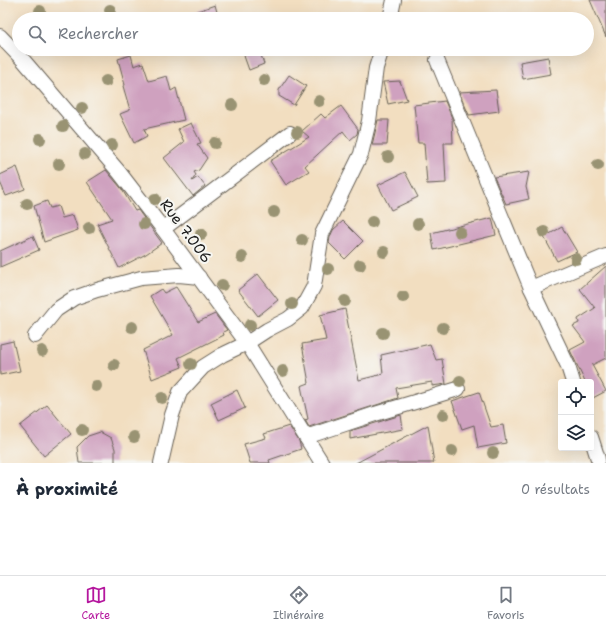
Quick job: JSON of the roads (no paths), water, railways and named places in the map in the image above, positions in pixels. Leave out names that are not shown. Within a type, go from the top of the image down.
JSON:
[{"type":"street","points":[[391,12],[394,0]]},
{"type":"street","name":"Rue 7.006","points":[[0,36],[12,48]]},
{"type":"street","name":"Rue 7.006","points":[[19,56],[119,172],[199,277],[247,343],[322,463]]},
{"type":"street","points":[[161,463],[172,415],[180,392],[203,367],[288,319],[302,308],[314,286],[322,234],[361,154],[369,121],[376,68],[380,56]]},
{"type":"street","points":[[437,60],[531,288],[568,366],[572,379]]},
{"type":"street","points":[[163,229],[290,133]]},
{"type":"street","points":[[531,288],[606,256]]},
{"type":"street","points":[[35,336],[56,310],[74,298],[141,278],[179,276],[199,277]]},
{"type":"street","points":[[306,437],[375,414],[458,390]]},
{"type":"street","points":[[594,446],[598,459]]}]
